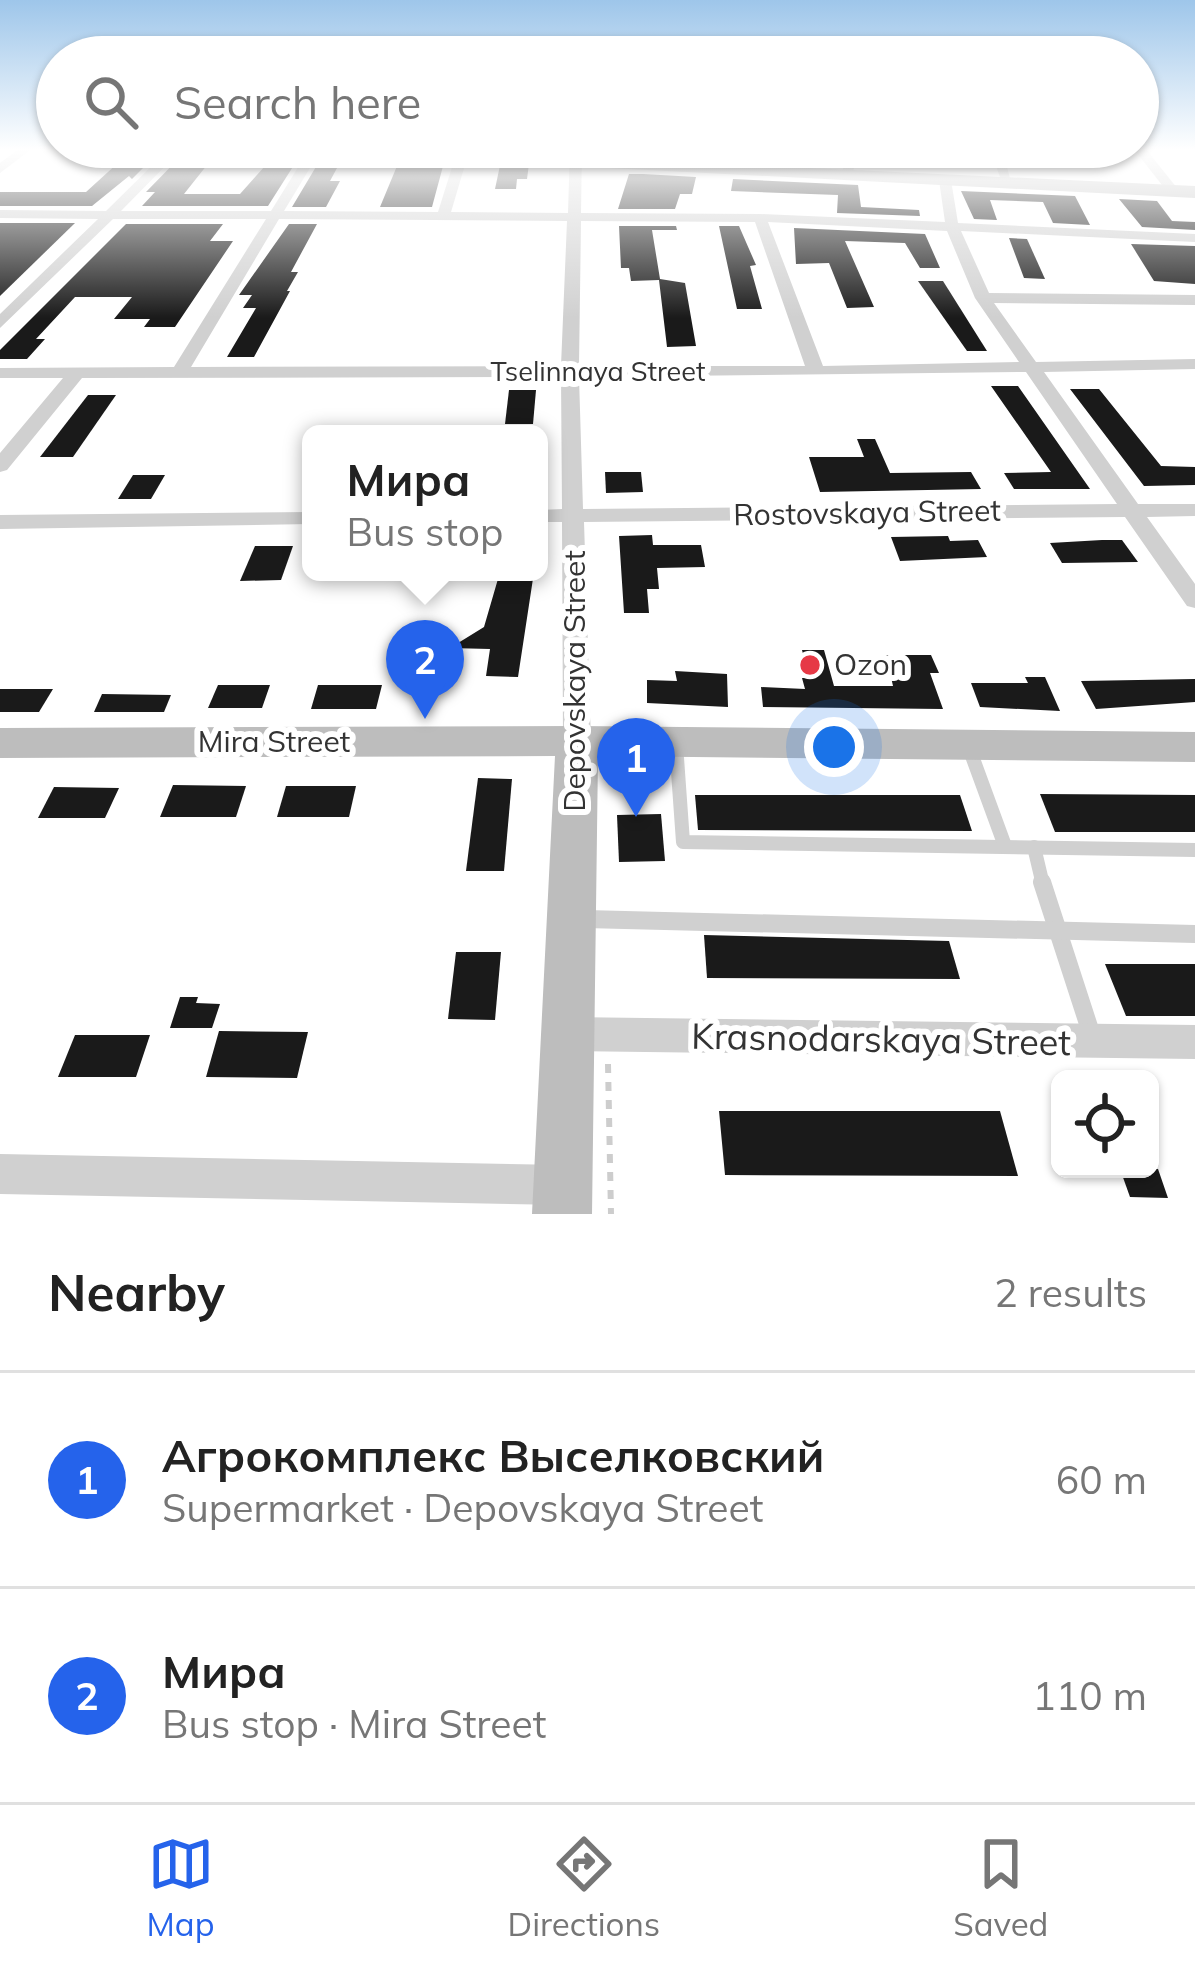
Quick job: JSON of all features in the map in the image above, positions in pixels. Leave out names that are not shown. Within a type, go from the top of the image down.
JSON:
[{"type":"street","points":[[0,323],[119,205]]},
{"type":"street","points":[[179,373],[282,205]]},
{"type":"street","points":[[444,214],[447,205]]},
{"type":"street","name":"Depovskaya Street","points":[[562,1199],[577,741],[570,373],[574,205]]},
{"type":"street","points":[[949,205],[952,227],[983,298],[1195,601]]},
{"type":"street","points":[[0,214],[760,218],[1195,238]]},
{"type":"street","points":[[760,218],[816,371]]},
{"type":"street","points":[[983,298],[1195,300]]},
{"type":"street","name":"Tselinnaya Street","points":[[0,373],[570,373],[1195,364]]},
{"type":"street","points":[[0,466],[76,373]]},
{"type":"street","name":"Rostovskaya Street","points":[[548,516],[1195,510]]},
{"type":"street","points":[[0,522],[302,518]]},
{"type":"street","name":"Mira Street","points":[[0,743],[577,741],[1195,747]]},
{"type":"street","name":"Krasnodarskaya Street","points":[[568,1034],[1195,1042]]},
{"type":"street","points":[[0,1174],[562,1199]]},
{"type":"lane","points":[[676,742],[683,842],[1195,850]]},
{"type":"lane","points":[[968,744],[1005,846]]},
{"type":"lane","points":[[1034,847],[1054,929],[1094,1043]]},
{"type":"lane","points":[[572,919],[1195,934]]},
{"type":"building","points":[[0,205],[94,205],[92,206]]},
{"type":"building","points":[[143,205],[269,205],[268,206]]},
{"type":"building","points":[[381,205],[433,205],[432,207]]},
{"type":"building","points":[[619,205],[676,205],[675,209],[618,209]]},
{"type":"building","points":[[837,205],[861,205],[919,210],[920,216],[837,213]]},
{"type":"building","points":[[967,205],[992,205],[997,220],[974,219]]},
{"type":"building","points":[[1044,205],[1079,205],[1090,225],[1053,223]]},
{"type":"building","points":[[1124,205],[1160,205],[1172,221],[1195,222],[1195,230],[1142,227]]},
{"type":"building","points":[[0,223],[75,223],[0,296]]},
{"type":"building","points":[[126,224],[223,224],[210,241],[233,241],[175,327],[144,327],[150,319],[114,319],[132,297],[75,297],[36,339],[45,339],[27,359],[0,359],[0,350]]},
{"type":"building","points":[[289,224],[317,224],[291,272],[298,272],[290,291],[254,357],[227,357],[256,308],[243,308],[252,295],[239,295]]},
{"type":"building","points":[[619,226],[676,226],[677,230],[652,230],[660,279],[685,283],[696,346],[667,347],[659,280],[631,281],[629,268],[621,268]]},
{"type":"building","points":[[719,226],[739,226],[756,265],[750,266],[762,309],[737,309]]},
{"type":"building","points":[[794,228],[925,234],[940,268],[920,268],[905,243],[845,241],[874,307],[847,308],[829,263],[796,264]]},
{"type":"building","points":[[1009,238],[1027,239],[1045,279],[1024,278]]},
{"type":"building","points":[[1131,244],[1195,246],[1195,284],[1154,281]]},
{"type":"building","points":[[918,281],[943,281],[987,351],[967,351]]},
{"type":"building","points":[[991,386],[1018,386],[1090,489],[1014,489],[1004,473],[1051,472]]},
{"type":"building","points":[[1070,389],[1099,389],[1161,466],[1195,467],[1195,485],[1144,486]]},
{"type":"building","points":[[509,390],[536,390],[533,424],[505,424]]},
{"type":"building","points":[[88,395],[116,395],[73,457],[40,457]]},
{"type":"building","points":[[857,439],[875,439],[890,473],[971,472],[981,489],[820,492],[809,457],[864,457]]},
{"type":"building","points":[[605,472],[641,472],[643,492],[606,493]]},
{"type":"building","points":[[133,475],[165,475],[151,499],[118,499]]},
{"type":"building","points":[[652,535],[653,545],[701,545],[705,567],[657,568],[659,589],[647,589],[649,613],[624,613],[619,536]]},
{"type":"building","points":[[948,536],[950,541],[978,540],[987,557],[900,561],[891,537]]},
{"type":"building","points":[[1122,540],[1138,562],[1062,563],[1050,543]]},
{"type":"building","points":[[255,546],[293,546],[281,580],[240,581]]},
{"type":"building","points":[[497,581],[533,581],[518,677],[486,676],[490,649],[450,648],[484,627]]},
{"type":"building","points":[[802,650],[824,650],[834,686],[893,686],[886,655],[931,655],[939,673],[930,673],[943,709],[763,707],[761,687],[805,689],[802,678],[809,678]]},
{"type":"building","points":[[675,671],[727,674],[728,707],[647,703],[647,680],[677,681]]},
{"type":"building","points":[[1025,677],[1045,677],[1060,711],[980,707],[971,683],[1028,683]]},
{"type":"building","points":[[1195,679],[1195,702],[1096,709],[1081,681]]},
{"type":"building","points":[[218,685],[270,685],[262,708],[208,708]]},
{"type":"building","points":[[318,685],[382,685],[376,709],[311,709]]},
{"type":"building","points":[[0,689],[53,689],[39,712],[0,712]]},
{"type":"building","points":[[102,694],[171,695],[164,712],[94,712]]},
{"type":"building","points":[[478,778],[512,779],[504,871],[466,871]]},
{"type":"building","points":[[173,785],[246,786],[236,817],[160,817]]},
{"type":"building","points":[[286,786],[356,786],[349,817],[277,817]]},
{"type":"building","points":[[54,787],[119,788],[105,818],[38,818]]},
{"type":"building","points":[[1040,794],[1195,795],[1195,832],[1055,832]]},
{"type":"building","points":[[695,795],[960,795],[972,831],[698,830]]},
{"type":"building","points":[[661,814],[665,861],[619,862],[617,815]]},
{"type":"building","points":[[704,935],[949,941],[960,979],[707,978]]},
{"type":"building","points":[[456,952],[501,952],[495,1020],[448,1019]]},
{"type":"building","points":[[1105,964],[1195,964],[1195,1016],[1126,1016]]},
{"type":"building","points":[[180,997],[220,1004],[212,1028],[170,1028]]},
{"type":"building","points":[[219,1031],[308,1032],[297,1078],[206,1077]]},
{"type":"building","points":[[75,1035],[150,1035],[136,1077],[58,1077]]},
{"type":"building","points":[[719,1111],[1000,1111],[1018,1176],[725,1175]]},
{"type":"building","points":[[1159,1172],[1168,1198],[1130,1197],[1123,1178],[1159,1178]]},
{"type":"place","name":"Ozon","points":[[810,665]]},
{"type":"place","name":"Мира","points":[[425,719]]},
{"type":"place","name":"Агрокомплекс Выселковский","points":[[636,817]]}]
